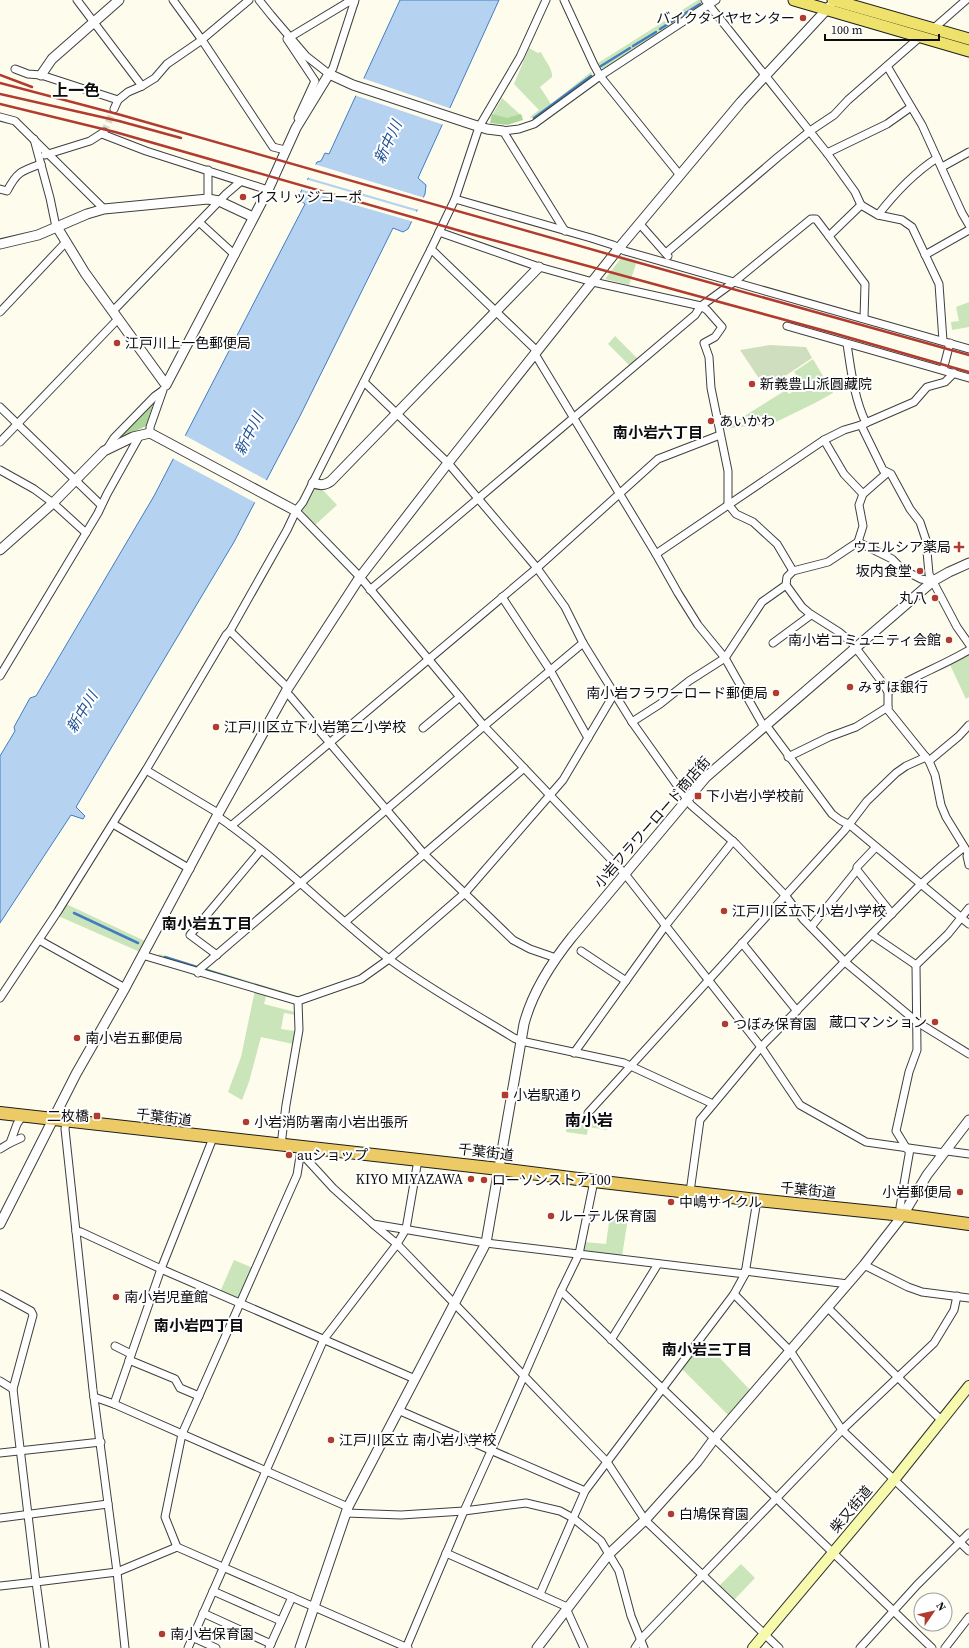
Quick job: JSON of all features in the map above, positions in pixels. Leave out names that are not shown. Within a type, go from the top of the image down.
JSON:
[{"type":"highway","name":"千葉街道","points":[[0,1113],[281,1145],[301,1150],[499,1168],[594,1181],[903,1215],[969,1224]]},
{"type":"main road","points":[[794,0],[833,3],[969,40]]},
{"type":"main road","points":[[833,3],[920,37],[969,51]]},
{"type":"main road","name":"柴又街道","points":[[753,1648],[894,1480],[969,1386]]},
{"type":"street","points":[[77,0],[142,86]]},
{"type":"street","points":[[41,75],[52,59],[118,0]]},
{"type":"street","points":[[173,0],[202,40],[273,147],[285,150]]},
{"type":"street","points":[[114,109],[118,100],[128,92],[155,78],[172,61],[202,40],[249,0]]},
{"type":"street","points":[[259,0],[313,62],[333,76],[469,124],[503,131],[519,129],[534,124],[707,2],[716,0]]},
{"type":"street","points":[[0,998],[39,940],[146,770],[226,635],[230,631],[296,511],[303,502],[431,249],[455,199],[479,127],[520,57],[546,0]]},
{"type":"street","points":[[932,29],[966,0]]},
{"type":"street","points":[[296,128],[302,108],[315,81],[287,39],[352,1]]},
{"type":"street","points":[[154,435],[150,426],[164,388],[268,190],[296,128],[333,76],[333,68],[352,1]]},
{"type":"street","points":[[566,1],[585,47],[600,76],[679,174]]},
{"type":"street","points":[[707,2],[828,153],[855,192],[861,205],[878,215],[902,220],[912,227],[940,287],[946,342],[943,370]]},
{"type":"street","points":[[0,1224],[76,1074],[125,988],[190,868],[217,814],[286,690],[360,578],[448,463],[679,174],[765,75],[833,3]]},
{"type":"street","points":[[666,253],[810,131],[834,115],[920,37]]},
{"type":"street","points":[[887,66],[922,125],[962,213],[969,225]]},
{"type":"street","points":[[15,69],[28,74],[41,75],[118,100]]},
{"type":"street","points":[[828,153],[887,124],[911,107]]},
{"type":"street","points":[[0,117],[15,121],[104,209]]},
{"type":"street","points":[[503,131],[565,231]]},
{"type":"street","points":[[0,189],[7,191],[14,177],[49,153],[90,141],[103,133],[146,151],[268,190]]},
{"type":"street","points":[[34,139],[57,227],[84,273],[118,319],[164,388]]},
{"type":"street","points":[[942,168],[969,152]]},
{"type":"street","points":[[878,215],[894,193],[926,165],[937,158]]},
{"type":"street","points":[[208,170],[208,199]]},
{"type":"street","points":[[112,311],[219,201],[240,182]]},
{"type":"street","points":[[0,244],[38,235],[104,209],[208,199],[219,201],[253,217]]},
{"type":"street","points":[[455,199],[565,231],[625,251],[969,349]]},
{"type":"street","points":[[829,236],[861,205]]},
{"type":"street","points":[[370,590],[696,315],[701,306],[734,282],[811,219],[816,219],[829,236],[830,240],[865,284],[864,318]]},
{"type":"street","points":[[199,222],[235,255]]},
{"type":"street","points":[[640,223],[666,253],[670,263]]},
{"type":"street","points":[[925,255],[969,230]]},
{"type":"street","points":[[439,232],[539,267],[593,282],[701,306],[708,310],[722,327],[715,337],[704,343],[709,357],[711,388],[728,471],[728,504],[736,514],[753,522],[777,544],[793,571]]},
{"type":"street","points":[[0,312],[66,242]]},
{"type":"street","points":[[431,249],[536,353],[698,625],[725,658],[765,726],[832,814],[850,825],[969,924]]},
{"type":"street","points":[[312,483],[326,484],[331,481],[539,267]]},
{"type":"street","points":[[0,442],[118,319]]},
{"type":"street","points":[[787,326],[969,378]]},
{"type":"street","points":[[847,344],[852,377],[864,424],[884,470],[891,474],[924,530],[929,574],[957,626],[969,644]]},
{"type":"street","points":[[656,554],[824,440],[844,430],[864,424],[914,402],[926,386],[945,382],[954,374]]},
{"type":"street","points":[[364,382],[448,463],[537,568],[564,607],[583,643],[614,694],[686,800],[733,841],[785,895],[803,919],[845,962],[917,1022],[969,1054]]},
{"type":"street","points":[[107,449],[114,438],[164,388]]},
{"type":"street","points":[[0,406],[101,505]]},
{"type":"street","points":[[0,676],[86,533],[140,435]]},
{"type":"street","points":[[0,550],[53,503],[100,454],[107,449],[140,435],[154,435],[296,511],[360,578],[484,726],[625,874],[761,1047],[800,1105],[862,1141],[909,1149],[969,1154]]},
{"type":"street","points":[[232,826],[537,568],[658,459],[720,435]]},
{"type":"street","points":[[824,440],[844,474],[863,494]]},
{"type":"street","points":[[0,470],[34,489],[53,503],[86,533]]},
{"type":"street","points":[[632,722],[660,704],[689,681],[725,658],[762,602],[786,585],[788,577],[793,571],[828,562],[858,542],[863,526],[859,504],[863,494],[887,473]]},
{"type":"street","points":[[858,542],[892,559],[902,569],[921,579],[933,581]]},
{"type":"street","name":"小岩フラワーロード商店街","points":[[300,1648],[347,1510],[486,1243],[521,1041],[528,1010],[556,958],[706,777],[933,581],[969,563]]},
{"type":"street","points":[[786,585],[802,607],[811,615],[846,637],[856,647],[882,682],[888,692],[888,710],[928,759],[935,775],[941,805],[946,817],[967,850],[969,865]]},
{"type":"street","points":[[502,597],[550,670],[588,738]]},
{"type":"street","points":[[773,643],[811,615]]},
{"type":"street","points":[[230,631],[286,690],[424,854],[513,940],[530,949],[556,958]]},
{"type":"street","points":[[198,973],[200,969],[583,643]]},
{"type":"street","points":[[888,692],[908,680],[948,663],[969,650]]},
{"type":"street","points":[[142,955],[298,1002],[361,979],[389,959],[464,893],[563,780],[614,694]]},
{"type":"street","points":[[423,728],[460,697]]},
{"type":"street","points":[[788,757],[829,736],[856,727],[888,707]]},
{"type":"street","points":[[588,1113],[850,825],[867,801],[896,773],[906,766],[928,759],[959,736],[969,725]]},
{"type":"street","points":[[345,922],[524,768]]},
{"type":"street","points":[[146,770],[217,814],[389,959],[450,999],[521,1041],[631,1066],[713,1104]]},
{"type":"street","points":[[113,824],[190,868]]},
{"type":"street","points":[[574,1053],[666,925],[733,841]]},
{"type":"street","points":[[811,927],[857,867],[876,847]]},
{"type":"street","points":[[217,955],[190,935],[261,850]]},
{"type":"street","points":[[690,1192],[700,1120],[761,1047],[921,884],[967,850]]},
{"type":"street","points":[[856,870],[892,914]]},
{"type":"street","points":[[903,1215],[900,1207],[909,1149],[896,1131],[909,1072],[917,1050],[916,965],[962,918],[969,908]]},
{"type":"street","points":[[872,935],[916,965]]},
{"type":"street","points":[[39,940],[125,988]]},
{"type":"street","points":[[742,943],[797,1012]]},
{"type":"street","points":[[581,951],[626,982]]},
{"type":"street","points":[[281,1145],[286,1105],[300,1030],[298,1002]]},
{"type":"street","points":[[10,1143],[17,1124],[23,1115]]},
{"type":"street","points":[[537,1648],[609,1554],[645,1520],[697,1462],[714,1439],[791,1352],[864,1265],[903,1215],[927,1175],[969,1120]]},
{"type":"street","points":[[66,1121],[65,1129],[94,1397],[101,1442],[125,1648]]},
{"type":"street","points":[[0,1149],[22,1138]]},
{"type":"street","points":[[114,1404],[162,1269],[213,1138]]},
{"type":"street","points":[[301,1150],[333,1188],[397,1244],[607,1462],[645,1520],[779,1648]]},
{"type":"street","points":[[301,1150],[297,1176],[182,1434],[165,1517],[177,1547],[314,1606],[406,1648],[560,1291],[579,1254],[594,1181]]},
{"type":"street","points":[[188,1648],[324,1339],[397,1244],[406,1228],[418,1160]]},
{"type":"street","points":[[540,1594],[584,1491],[734,1294],[745,1272],[757,1200]]},
{"type":"street","points":[[373,1224],[406,1228],[486,1243],[658,1264],[848,1284]]},
{"type":"street","points":[[76,1232],[81,1232],[162,1269],[415,1379]]},
{"type":"street","points":[[612,1340],[658,1264]]},
{"type":"street","points":[[864,1265],[915,1290],[969,1298]]},
{"type":"street","points":[[560,1291],[932,1648]]},
{"type":"street","points":[[0,1294],[31,1311],[34,1315],[13,1389],[45,1648]]},
{"type":"street","points":[[734,1294],[791,1352],[842,1430],[969,1552]]},
{"type":"street","points":[[635,1648],[641,1639],[842,1430],[934,1344],[954,1310],[957,1296]]},
{"type":"street","points":[[828,1308],[941,1420]]},
{"type":"street","points":[[115,1346],[130,1357],[175,1379],[180,1388],[199,1396]]},
{"type":"street","points":[[0,1381],[13,1389]]},
{"type":"street","points":[[94,1397],[114,1404],[182,1434],[347,1510],[401,1515],[464,1511],[526,1503],[560,1510],[573,1518],[601,1540],[619,1571],[632,1616],[644,1648]]},
{"type":"street","points":[[398,1410],[584,1491]]},
{"type":"street","points":[[0,1454],[101,1442]]},
{"type":"street","points":[[0,1518],[108,1504]]},
{"type":"street","points":[[860,1648],[893,1611],[969,1533]]},
{"type":"street","points":[[0,1586],[117,1572],[177,1547]]},
{"type":"street","points":[[446,1553],[565,1606],[584,1648]]},
{"type":"street","points":[[213,1591],[281,1621]]},
{"type":"street","points":[[203,1613],[270,1646],[292,1597]]},
{"type":"street","points":[[945,1648],[969,1617]]},
{"type":"street","points":[[192,1637],[216,1648]]},
{"type":"green space","points":[[698,0],[702,3],[701,7],[603,69],[599,67],[598,63]]},
{"type":"green space","points":[[529,48],[538,53],[541,52],[550,67],[552,77],[540,87],[551,104],[591,72],[593,76],[534,119],[530,117],[539,110],[514,84]]},
{"type":"green space","points":[[502,98],[523,117],[518,119],[490,119]]},
{"type":"green space","points":[[492,114],[507,118],[521,114],[523,120],[507,125],[490,123]]},
{"type":"green space","points":[[622,257],[637,261],[629,285],[605,279]]},
{"type":"green space","points":[[969,302],[969,327],[952,330],[951,322],[959,321],[956,307]]},
{"type":"green space","points":[[615,336],[639,360],[631,367],[608,344]]},
{"type":"green space","points":[[770,345],[806,347],[812,358],[766,389],[740,350]]},
{"type":"green space","points":[[813,359],[833,393],[774,423],[724,429],[786,390],[789,394],[803,384],[794,372]]},
{"type":"green space","points":[[154,401],[146,426],[117,440]]},
{"type":"green space","points":[[320,487],[337,505],[314,526],[299,507],[312,488]]},
{"type":"green space","points":[[969,655],[969,697],[966,699],[950,665]]},
{"type":"green space","points":[[64,903],[145,941],[140,952],[56,915]]},
{"type":"green space","points":[[159,954],[298,996],[297,1000],[159,957]]},
{"type":"green space","points":[[255,990],[267,993],[264,1004],[295,1012],[296,1015],[284,1013],[281,1029],[295,1031],[293,1044],[261,1037],[249,1082],[242,1100],[228,1092],[241,1057]]},
{"type":"green space","points":[[569,1114],[609,1120],[607,1130],[588,1127],[587,1135],[566,1132]]},
{"type":"green space","points":[[610,1215],[628,1218],[622,1256],[582,1251],[584,1242],[606,1244]]},
{"type":"green space","points":[[234,1260],[253,1268],[239,1300],[220,1292]]},
{"type":"green space","points":[[702,1339],[750,1390],[728,1415],[681,1368]]},
{"type":"green space","points":[[741,1564],[755,1578],[734,1600],[719,1586]]},
{"type":"water","name":"新中川","points":[[400,0],[499,0],[418,178],[426,185],[425,194],[408,229],[403,232],[393,228],[300,416],[234,542],[76,807],[85,816],[83,819],[71,815],[0,923],[0,756],[15,731],[14,727],[30,698],[36,696],[154,496],[305,204],[300,200],[299,195],[317,162],[321,161],[325,153],[329,154]]},
{"type":"pier","points":[[362,78],[452,109],[444,125],[354,95]]},
{"type":"pier","points":[[314,164],[425,198],[419,210],[306,177]]},
{"type":"pier","points":[[305,179],[418,212],[414,222],[300,189]]},
{"type":"pier","points":[[184,435],[268,481],[256,503],[172,458]]},
{"type":"waterway","points":[[660,29],[700,4]]},
{"type":"waterway","points":[[633,46],[656,32]]},
{"type":"waterway","points":[[601,66],[630,48]]},
{"type":"waterway","points":[[534,118],[591,76]]},
{"type":"waterway","points":[[74,913],[138,943]]},
{"type":"waterway","points":[[165,957],[241,981]]},
{"type":"tunnel","points":[[104,132],[114,109]]},
{"type":"railway","points":[[0,75],[32,87]]},
{"type":"railway","points":[[0,83],[121,115],[969,355]]},
{"type":"railway","points":[[0,94],[119,121],[181,138]]},
{"type":"railway","points":[[0,104],[115,132],[478,236],[833,333],[969,372]]},
{"type":"place","name":"バイクタイヤセンター","points":[[803,18]]},
{"type":"place","name":"イスリッジコーポ","points":[[243,197]]},
{"type":"place","name":"江戸川上一色郵便局","points":[[117,343]]},
{"type":"place","name":"新義豊山派圓藏院","points":[[752,384]]},
{"type":"place","name":"あいかわ","points":[[711,421]]},
{"type":"place","name":"ウエルシア薬局","points":[[959,547]]},
{"type":"place","name":"坂内食堂","points":[[920,571]]},
{"type":"place","name":"丸八","points":[[935,598]]},
{"type":"place","name":"南小岩コミュニティ会館","points":[[949,640]]},
{"type":"place","name":"みずほ銀行","points":[[850,687]]},
{"type":"place","name":"南小岩フラワーロード郵便局","points":[[776,693]]},
{"type":"place","name":"江戸川区立下小岩第二小学校","points":[[216,727]]},
{"type":"place","name":"下小岩小学校前","points":[[698,796]]},
{"type":"place","name":"江戸川区立下小岩小学校","points":[[724,911]]},
{"type":"place","name":"蔵口マンション","points":[[935,1022]]},
{"type":"place","name":"つぼみ保育園","points":[[725,1024]]},
{"type":"place","name":"南小岩五郵便局","points":[[77,1038]]},
{"type":"place","name":"小岩駅通り","points":[[505,1095]]},
{"type":"place","name":"二枚橋","points":[[97,1116]]},
{"type":"place","name":"小岩消防署南小岩出張所","points":[[246,1122]]},
{"type":"place","name":"auショップ","points":[[289,1155]]},
{"type":"place","name":"KIYO MIYAZAWA","points":[[471,1179]]},
{"type":"place","name":"ローソンストア100","points":[[484,1180]]},
{"type":"place","name":"小岩郵便局","points":[[960,1192]]},
{"type":"place","name":"中嶋サイクル","points":[[671,1202]]},
{"type":"place","name":"ルーテル保育園","points":[[551,1216]]},
{"type":"place","name":"南小岩児童館","points":[[116,1297]]},
{"type":"place","name":"江戸川区立 南小岩小学校","points":[[331,1440]]},
{"type":"place","name":"白鳩保育園","points":[[671,1514]]},
{"type":"place","name":"南小岩保育園","points":[[162,1634]]},
{"type":"district","name":"上一色","points":[[76,90]]},
{"type":"district","name":"南小岩六丁目","points":[[658,433]]},
{"type":"district","name":"南小岩五丁目","points":[[207,924]]},
{"type":"district","name":"南小岩","points":[[589,1120]]},
{"type":"district","name":"南小岩四丁目","points":[[199,1326]]},
{"type":"district","name":"南小岩三丁目","points":[[707,1350]]}]
